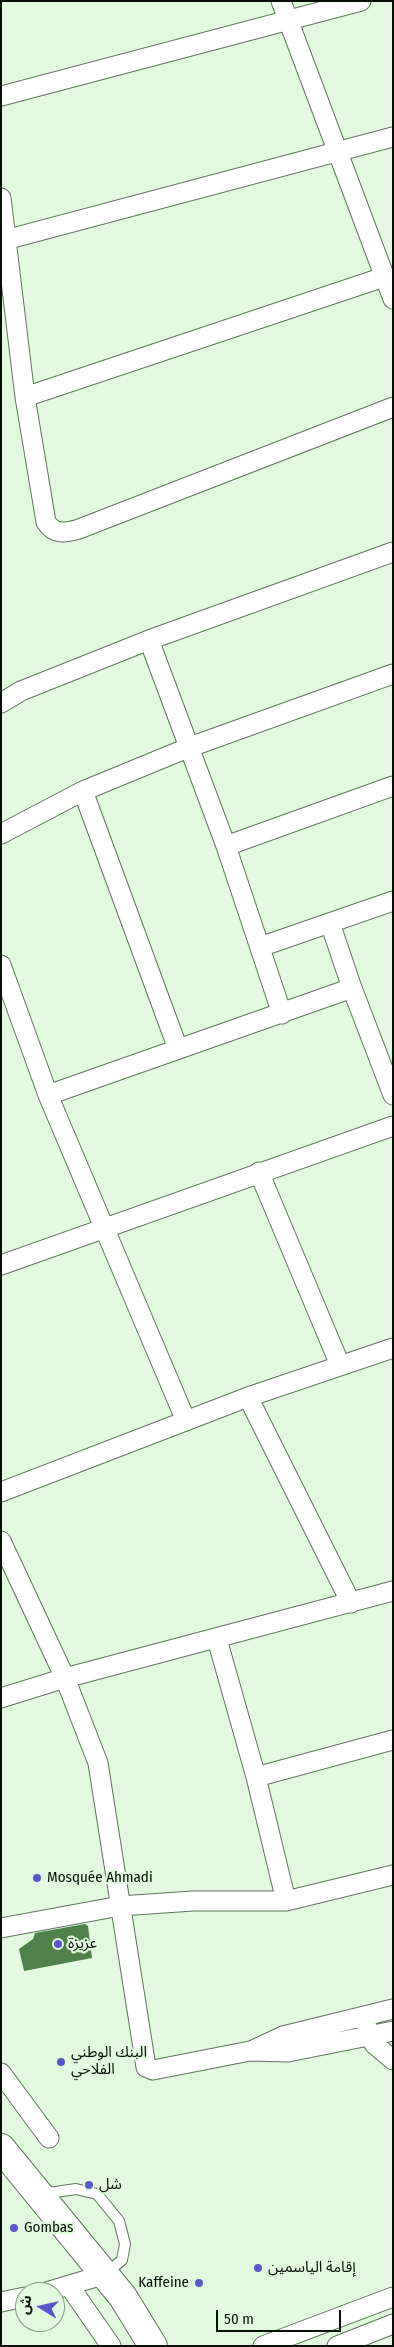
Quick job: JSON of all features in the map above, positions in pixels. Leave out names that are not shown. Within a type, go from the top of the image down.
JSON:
[{"type":"main road","points":[[1,2148],[41,2194],[103,2275],[123,2297],[153,2346]]},
{"type":"street","points":[[281,1],[393,300]]},
{"type":"street","points":[[1,96],[361,1]]},
{"type":"street","points":[[4,240],[393,138]]},
{"type":"street","points":[[1,198],[4,240],[25,397],[46,522],[50,529],[61,533],[79,529],[393,408]]},
{"type":"street","points":[[25,397],[384,277]]},
{"type":"street","points":[[1,703],[21,691],[149,640],[393,552]]},
{"type":"street","points":[[149,640],[226,846],[282,1014]]},
{"type":"street","points":[[1,834],[83,791],[190,747],[393,674]]},
{"type":"street","points":[[226,846],[393,786]]},
{"type":"street","points":[[83,791],[178,1049]]},
{"type":"street","points":[[260,947],[393,901]]},
{"type":"street","points":[[330,923],[352,988],[393,1095]]},
{"type":"street","points":[[1,965],[48,1095],[186,1421]]},
{"type":"street","points":[[48,1095],[352,988]]},
{"type":"street","points":[[1,1265],[393,1126]]},
{"type":"street","points":[[259,1172],[340,1365]]},
{"type":"street","points":[[1,1492],[248,1397],[393,1348]]},
{"type":"street","points":[[248,1397],[351,1603]]},
{"type":"street","points":[[1,1540],[66,1678],[98,1763],[146,2067],[153,2070],[250,2051],[288,2052],[393,2031]]},
{"type":"street","points":[[1,1698],[66,1678],[393,1591]]},
{"type":"street","points":[[217,1639],[256,1777],[286,1901]]},
{"type":"street","points":[[256,1777],[393,1740]]},
{"type":"street","points":[[1,1928],[120,1906],[193,1900],[286,1901],[393,1875]]},
{"type":"street","points":[[250,2051],[283,2036],[393,2009]]},
{"type":"street","points":[[363,2016],[374,2044],[393,2060]]},
{"type":"street","points":[[1,2073],[49,2138]]},
{"type":"street","points":[[65,2287],[103,2275]]},
{"type":"street","points":[[70,2286],[112,2346]]},
{"type":"street","points":[[263,2346],[393,2297]]},
{"type":"street","points":[[1,2302],[15,2299]]},
{"type":"street","points":[[337,2346],[393,2324]]},
{"type":"lane","points":[[41,2194],[76,2189],[97,2194],[119,2221],[125,2244],[122,2260],[103,2275]]},
{"type":"building","name":"عزيزة","points":[[85,1924],[88,1926],[92,1958],[24,1971],[19,1949],[33,1939],[35,1933]]},
{"type":"place","name":"Mosquée Ahmadi","points":[[37,1878]]},
{"type":"place","name":"عزيزة","points":[[58,1944]]},
{"type":"place","name":"البنك الوطني الفلاحي","points":[[61,2062]]},
{"type":"place","name":"شل","points":[[89,2185]]},
{"type":"place","name":"Gombas","points":[[14,2228]]},
{"type":"place","name":"إقامة الياسمين","points":[[258,2268]]},
{"type":"place","name":"Kaffeine","points":[[199,2283]]}]
